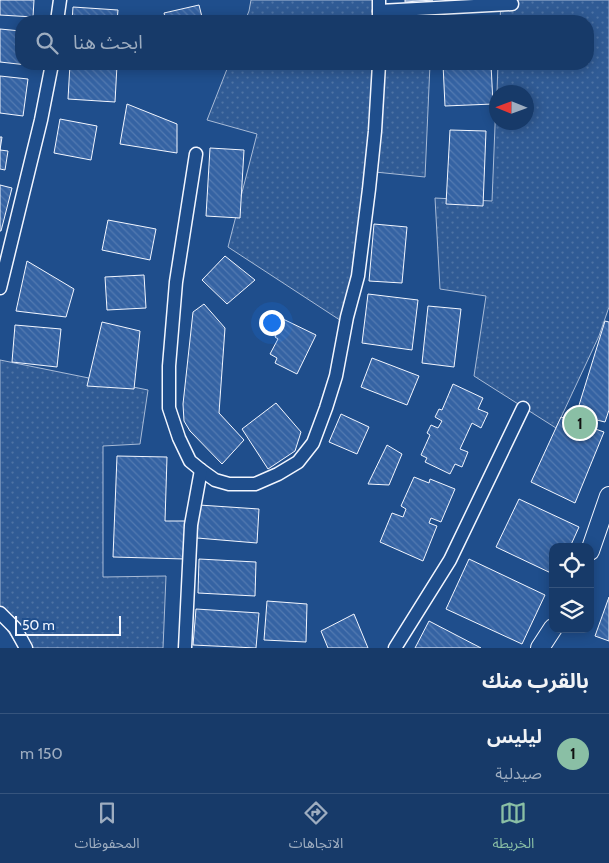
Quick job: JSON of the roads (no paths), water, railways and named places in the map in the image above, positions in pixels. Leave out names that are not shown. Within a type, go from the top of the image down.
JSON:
[{"type":"street","points":[[58,15],[60,0]]},
{"type":"street","points":[[379,11],[512,4]]},
{"type":"street","points":[[0,288],[41,120],[51,70]]},
{"type":"street","points":[[196,154],[176,282],[169,366],[169,408],[179,438],[190,461],[215,480],[229,484],[255,484],[278,474],[298,462],[313,443],[336,376],[347,317],[358,276],[375,131],[379,70]]},
{"type":"street","points":[[395,648],[450,560],[523,408]]},
{"type":"street","points":[[185,648],[192,525],[201,470]]},
{"type":"street","points":[[593,543],[609,496]]},
{"type":"street","points":[[0,613],[15,628],[26,648]]},
{"type":"street","points":[[540,648],[550,633]]},
{"type":"place","name":"ليليس","points":[[580,423]]}]
